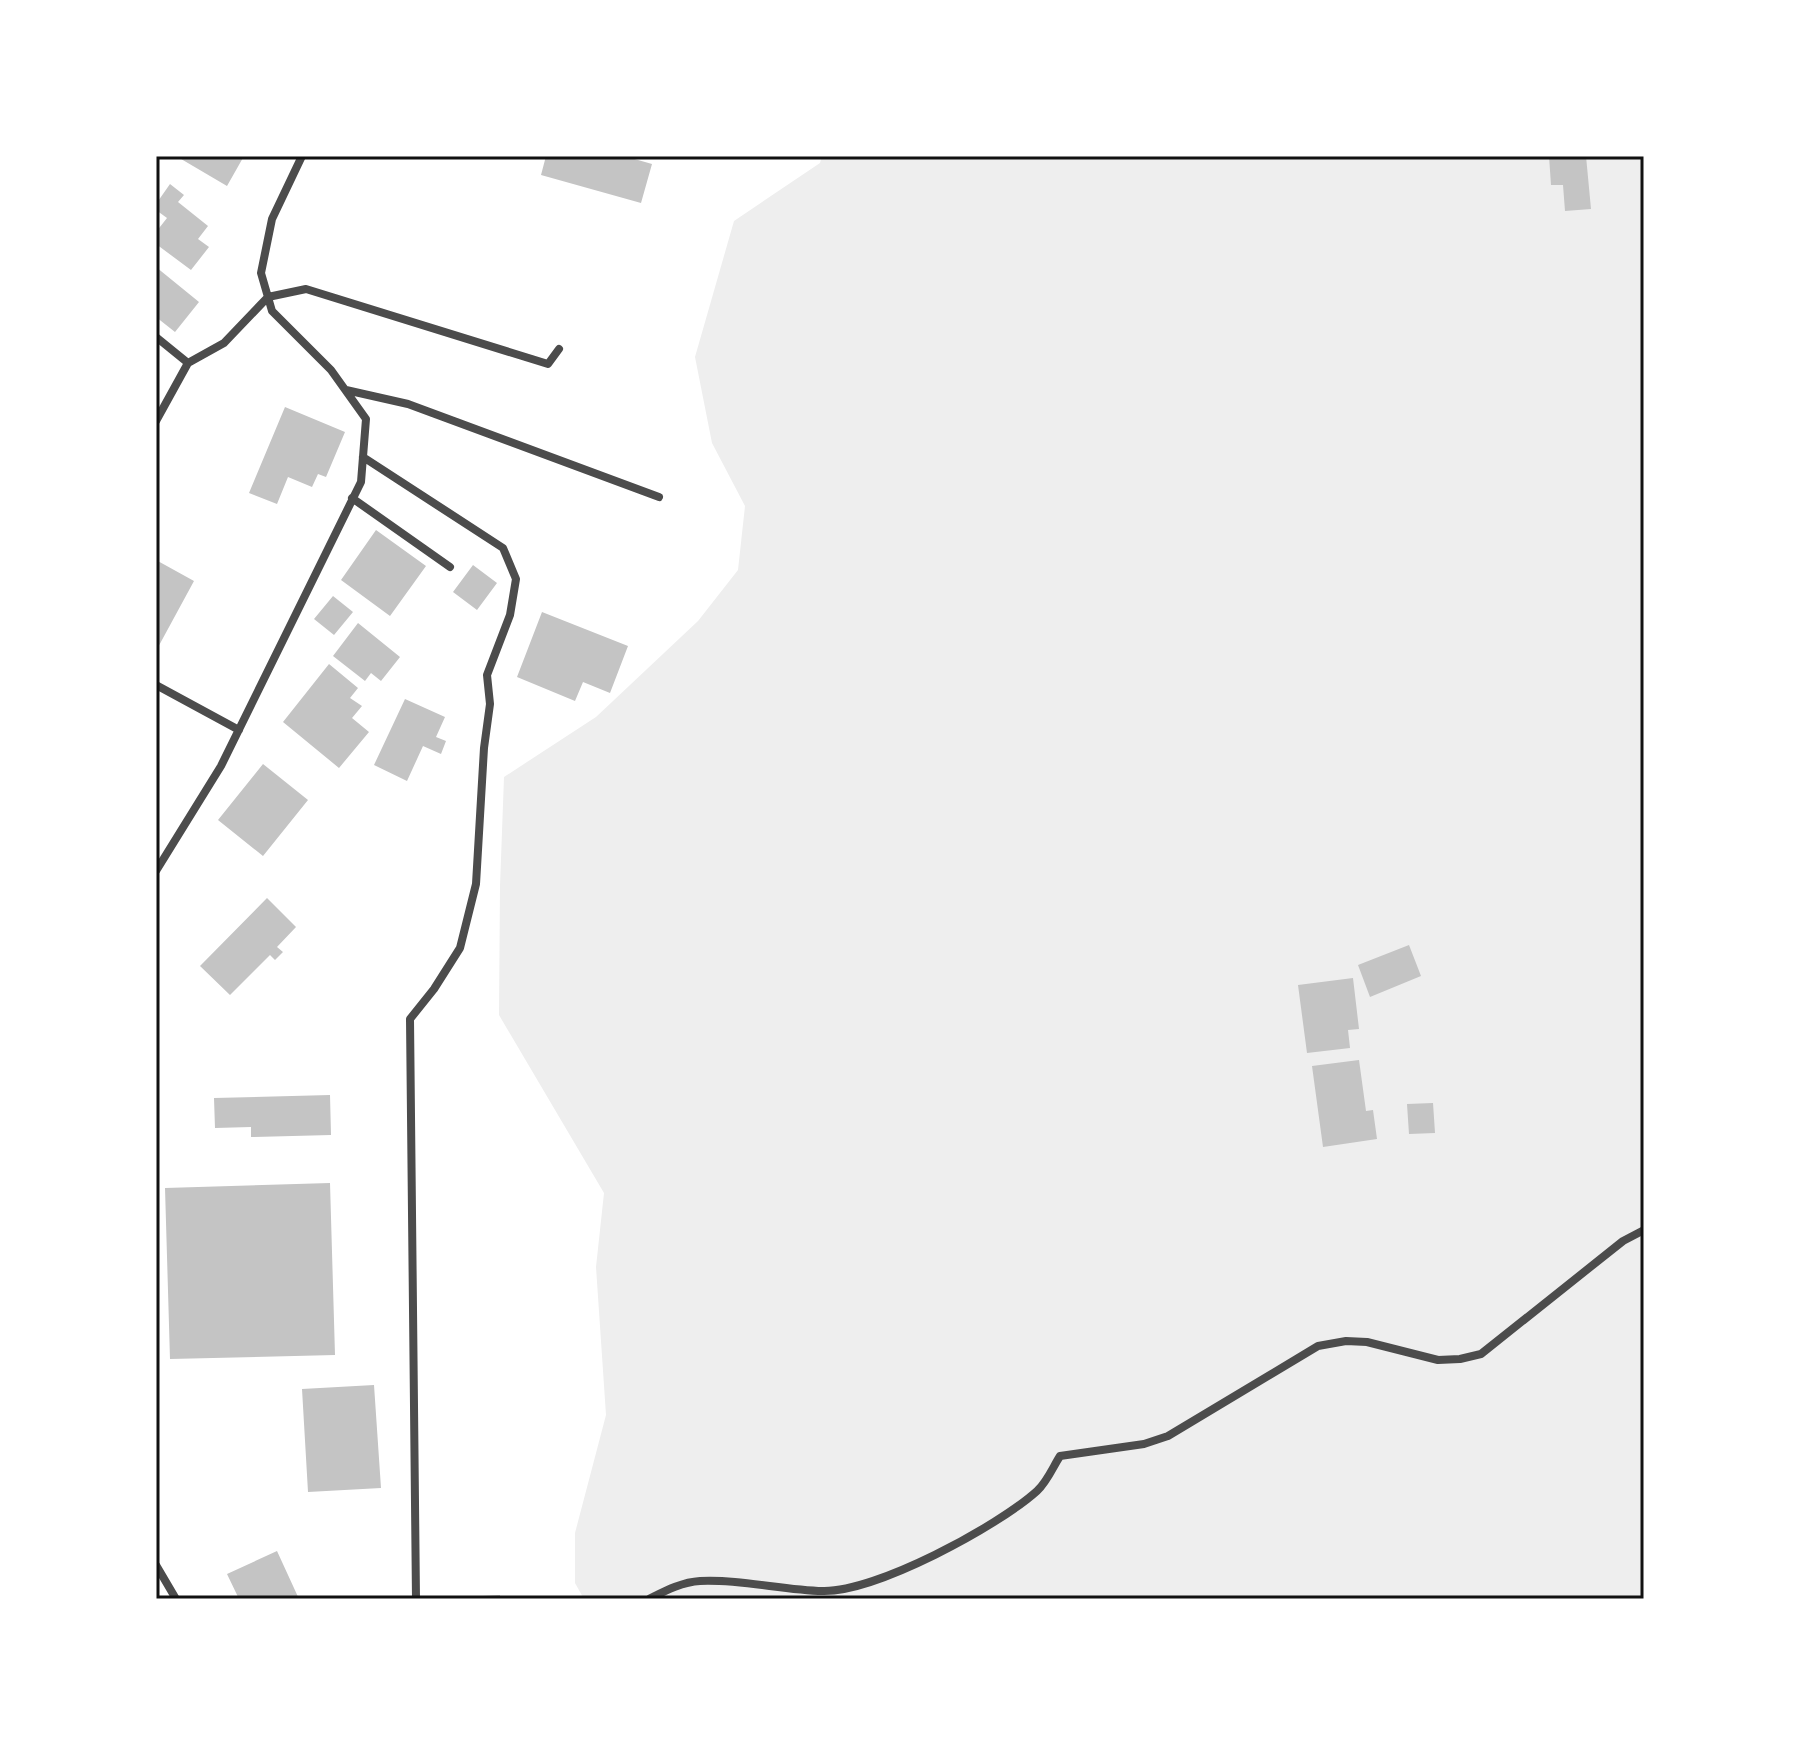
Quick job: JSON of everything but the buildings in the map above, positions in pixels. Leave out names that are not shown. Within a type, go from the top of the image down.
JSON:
[{"type":"street","points":[[156,871],[221,766],[361,482],[366,419],[331,370],[272,311],[261,273],[272,219],[302,156]]},
{"type":"street","points":[[156,421],[188,363],[224,343],[268,297],[306,289],[548,364],[559,349]]},
{"type":"street","points":[[156,337],[188,363]]},
{"type":"street","points":[[345,390],[408,404],[659,497]]},
{"type":"street","points":[[363,457],[503,548],[516,579],[510,615],[487,675],[490,704],[484,748],[476,884],[460,948],[410,1019],[416,1599]]},
{"type":"street","points":[[352,498],[450,567]]},
{"type":"street","points":[[156,685],[239,730]]},
{"type":"street","points":[[649,1599],[669,1589],[698,1581],[827,1591],[861,1585],[892,1574],[994,1523],[1039,1489],[1060,1456],[1144,1444],[1168,1436],[1318,1346],[1346,1341],[1367,1342],[1438,1360],[1481,1354],[1623,1241],[1644,1230]]},
{"type":"street","points":[[156,1565],[176,1599]]},
{"type":"shaded area","points":[[822,156],[1644,156],[1644,1599],[584,1599],[575,1583],[575,1533],[606,1415],[596,1267],[604,1193],[499,1015],[504,777],[596,717],[698,621],[738,570],[745,506],[712,443],[695,357],[734,221],[820,163]]}]
